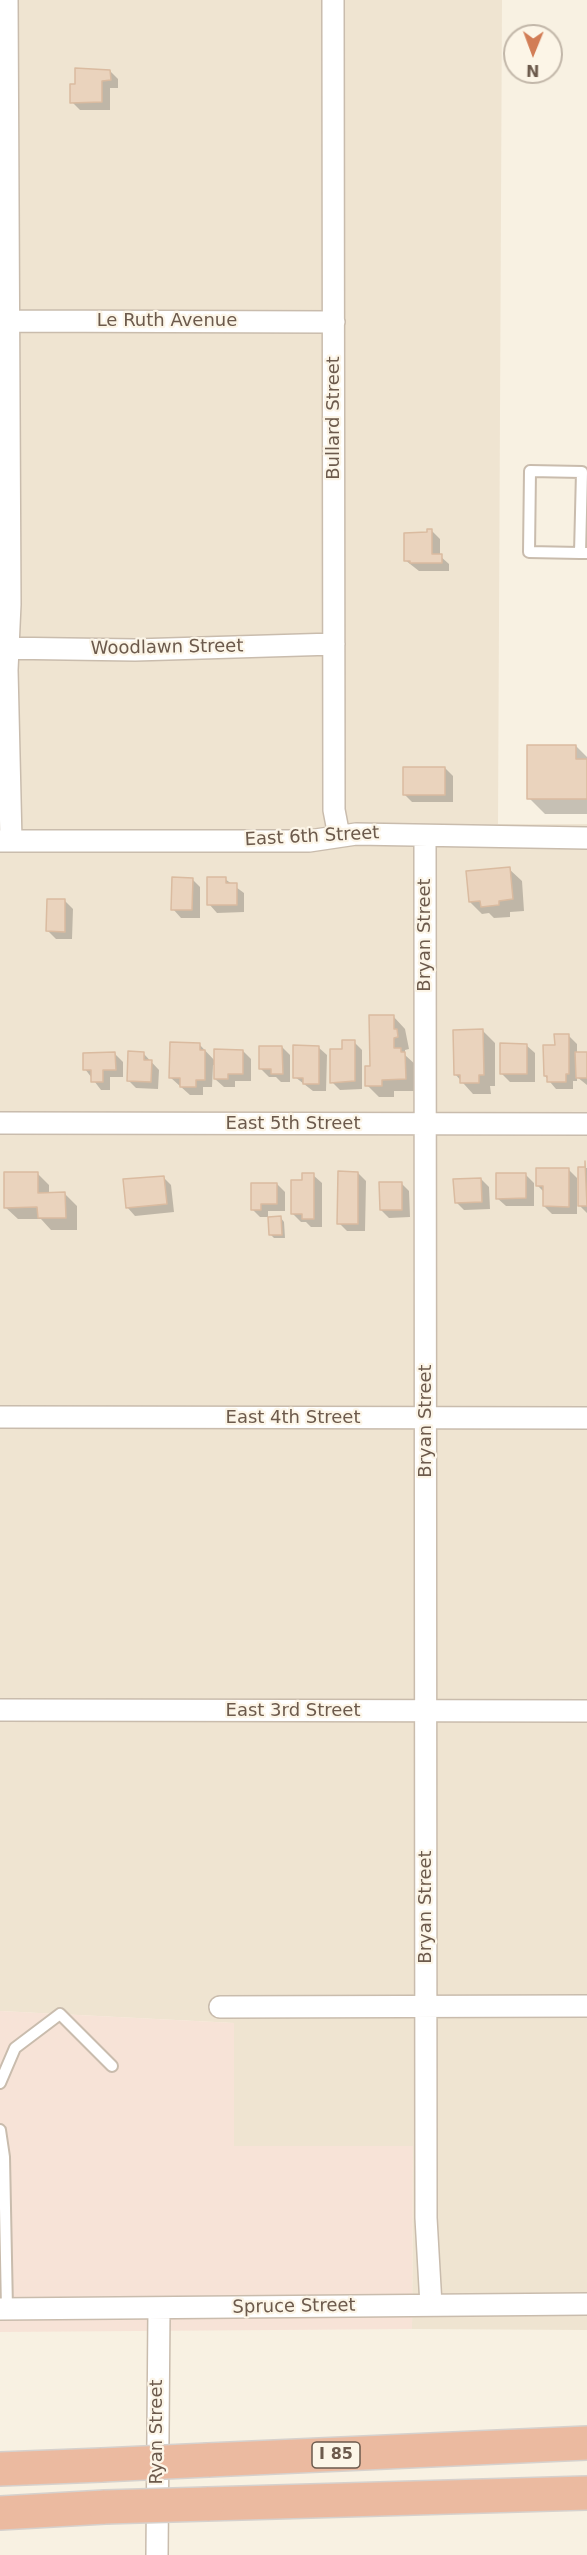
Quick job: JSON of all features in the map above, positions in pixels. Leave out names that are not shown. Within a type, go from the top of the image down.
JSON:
[{"type":"highway","name":"I 85","points":[[0,2469],[587,2444]]},
{"type":"highway","points":[[519,2503],[587,2493]]},
{"type":"highway","points":[[0,2513],[105,2507],[381,2500],[519,2503],[587,2515]]},
{"type":"street","points":[[6,841],[4,321],[7,0]]},
{"type":"street","name":"Bullard Street","points":[[333,0],[334,810],[339,836]]},
{"type":"street","name":"Le Ruth Avenue","points":[[4,321],[334,322]]},
{"type":"street","name":"Woodlawn Street","points":[[4,649],[135,650],[334,644]]},
{"type":"street","name":"East 6th Street","points":[[6,841],[309,841],[356,834],[587,838]]},
{"type":"street","name":"Bryan Street","points":[[425,836],[426,2233],[430,2305]]},
{"type":"street","name":"East 5th Street","points":[[0,1123],[587,1124]]},
{"type":"street","name":"East 4th Street","points":[[0,1417],[587,1418]]},
{"type":"street","name":"East 3rd Street","points":[[0,1710],[587,1711]]},
{"type":"street","points":[[220,2007],[587,2006]]},
{"type":"street","name":"Spruce Street","points":[[3,2309],[430,2305],[586,2308]]},
{"type":"street","name":"Ryan Street","points":[[157,2555],[159,2309]]},
{"type":"lane","points":[[530,471],[582,472],[584,553],[529,552],[530,471]]},
{"type":"lane","points":[[0,2083],[15,2048],[60,2014],[112,2067]]},
{"type":"lane","points":[[0,2130],[4,2157],[3,2309]]},
{"type":"shaded area","points":[[0,0],[502,0],[498,824],[587,824],[587,2330],[412,2329],[413,2146],[234,2146],[234,2023],[0,2011]]},
{"type":"shaded area","points":[[0,2011],[234,2023],[234,2146],[413,2146],[412,2329],[0,2332]]},
{"type":"building","points":[[75,68],[110,70],[111,80],[102,81],[102,102],[70,103],[70,84],[75,84]]},
{"type":"building","points":[[427,529],[432,529],[432,554],[442,554],[442,563],[404,561],[404,533],[427,532]]},
{"type":"building","points":[[527,745],[576,745],[576,759],[587,759],[587,799],[527,799]]},
{"type":"building","points":[[403,767],[445,767],[445,795],[403,795]]},
{"type":"building","points":[[510,867],[513,899],[499,901],[499,905],[481,907],[480,901],[469,902],[466,871]]},
{"type":"building","points":[[172,877],[193,878],[192,910],[171,910]]},
{"type":"building","points":[[207,877],[226,877],[226,883],[237,883],[237,905],[207,905]]},
{"type":"building","points":[[47,899],[65,899],[65,932],[46,931]]},
{"type":"building","points":[[369,1015],[394,1015],[394,1029],[397,1029],[398,1037],[394,1038],[394,1048],[401,1048],[401,1052],[405,1052],[406,1079],[382,1080],[382,1086],[365,1086],[365,1066],[370,1066]]},
{"type":"building","points":[[483,1029],[484,1075],[479,1075],[479,1083],[460,1083],[460,1075],[454,1075],[453,1030]]},
{"type":"building","points":[[554,1034],[569,1034],[569,1074],[566,1074],[566,1082],[547,1082],[547,1076],[544,1076],[543,1045],[555,1045]]},
{"type":"building","points":[[342,1040],[355,1040],[355,1081],[330,1083],[330,1049],[342,1049]]},
{"type":"building","points":[[170,1042],[200,1043],[200,1050],[205,1050],[205,1080],[196,1080],[196,1087],[180,1087],[180,1078],[169,1078]]},
{"type":"building","points":[[500,1043],[527,1044],[527,1074],[500,1074]]},
{"type":"building","points":[[293,1045],[319,1046],[319,1084],[303,1084],[303,1078],[293,1078]]},
{"type":"building","points":[[259,1046],[282,1046],[283,1074],[271,1074],[271,1069],[259,1069]]},
{"type":"building","points":[[214,1049],[243,1050],[243,1074],[228,1074],[228,1079],[214,1079]]},
{"type":"building","points":[[128,1051],[144,1052],[144,1060],[152,1060],[151,1082],[127,1081]]},
{"type":"building","points":[[115,1052],[116,1070],[103,1070],[103,1082],[91,1082],[91,1070],[83,1070],[83,1053]]},
{"type":"building","points":[[575,1052],[587,1052],[587,1078],[576,1078]]},
{"type":"building","points":[[585,1161],[587,1206],[578,1206],[578,1167],[585,1167]]},
{"type":"building","points":[[536,1168],[569,1168],[569,1207],[543,1206],[543,1186],[536,1186]]},
{"type":"building","points":[[338,1171],[358,1172],[358,1224],[337,1224]]},
{"type":"building","points":[[4,1172],[38,1172],[38,1193],[65,1192],[66,1218],[38,1218],[37,1207],[4,1208]]},
{"type":"building","points":[[302,1173],[314,1173],[314,1219],[302,1219],[302,1214],[291,1214],[291,1180],[302,1180]]},
{"type":"building","points":[[496,1173],[526,1173],[526,1198],[496,1199]]},
{"type":"building","points":[[164,1176],[167,1204],[126,1208],[123,1179]]},
{"type":"building","points":[[481,1178],[482,1202],[455,1203],[453,1179]]},
{"type":"building","points":[[379,1182],[402,1182],[402,1210],[380,1210]]},
{"type":"building","points":[[251,1183],[277,1183],[277,1204],[261,1204],[261,1210],[251,1210]]},
{"type":"building","points":[[281,1216],[282,1235],[269,1235],[268,1217]]}]
